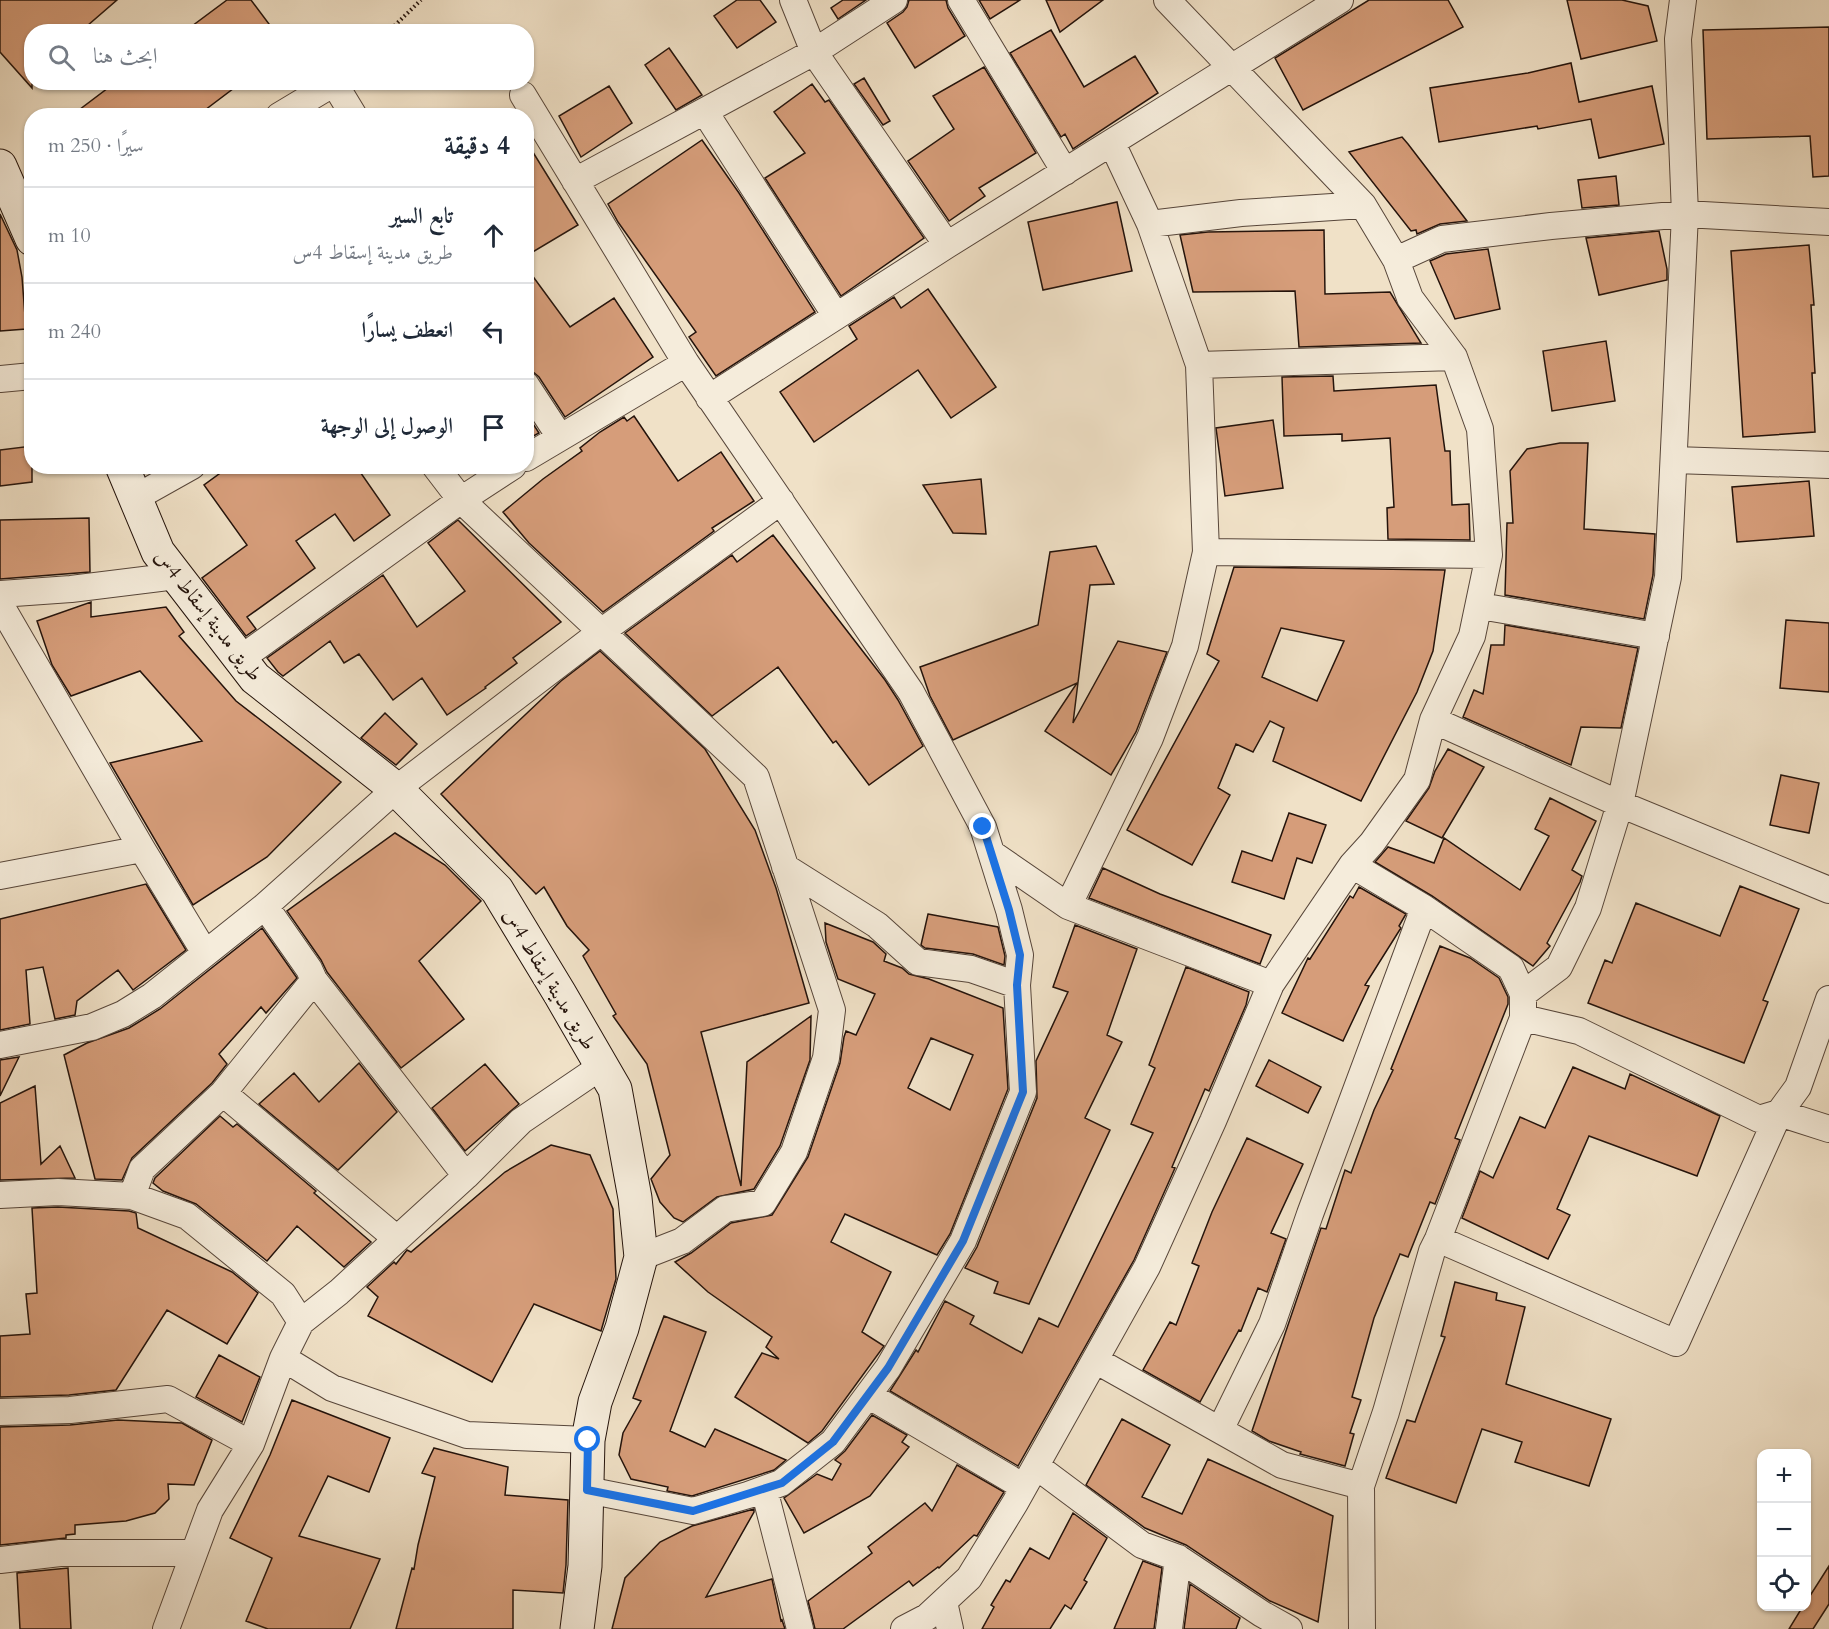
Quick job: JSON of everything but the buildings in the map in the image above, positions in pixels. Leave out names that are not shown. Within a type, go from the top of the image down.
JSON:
[{"type":"street","points":[[793,0],[814,52],[947,245]]},
{"type":"street","points":[[575,181],[814,52],[894,0]]},
{"type":"street","points":[[961,0],[1065,172]]},
{"type":"street","points":[[904,1629],[927,1617],[969,1578],[1030,1477],[1148,1267],[1271,984],[1352,865],[1372,843],[1417,780],[1433,720],[1472,636],[1489,555],[1480,429],[1454,357],[1410,298],[1396,260],[1363,206],[1167,0]]},
{"type":"street","points":[[709,398],[947,245],[1340,0]]},
{"type":"street","points":[[1362,1629],[1361,1486],[1386,1412],[1432,1251],[1523,1006],[1559,967],[1588,908],[1620,804],[1668,577],[1685,214],[1678,39],[1683,0]]},
{"type":"street","points":[[292,108],[322,90]]},
{"type":"street","points":[[338,90],[349,108]]},
{"type":"street","points":[[523,95],[531,108]]},
{"type":"street","points":[[705,112],[836,316]]},
{"type":"street","points":[[534,113],[686,363],[911,692],[983,827],[1009,910],[1020,955],[1017,985],[1023,1092],[963,1241],[888,1368],[833,1442],[782,1483],[693,1511],[587,1490]]},
{"type":"street","points":[[1068,906],[1150,738],[1185,646],[1206,552],[1198,365],[1150,224],[1112,142]]},
{"type":"street","points":[[0,166],[24,221]]},
{"type":"street","points":[[1150,224],[1241,213],[1363,206]]},
{"type":"street","points":[[1396,260],[1442,239],[1685,214],[1829,222]]},
{"type":"street","points":[[1198,365],[1454,357]]},
{"type":"street","points":[[534,453],[686,363]]},
{"type":"street","points":[[0,379],[24,377]]},
{"type":"street","points":[[534,397],[560,437]]},
{"type":"street","points":[[1674,460],[1829,465]]},
{"type":"street","name":"طريق مدينة إسقاط 4س","points":[[125,474],[158,552],[255,678],[396,789],[497,890],[615,1089],[635,1198],[641,1257],[622,1328],[595,1402],[588,1440],[585,1566],[577,1629]]},
{"type":"street","points":[[135,498],[178,474]]},
{"type":"street","points":[[441,474],[461,500],[756,777],[832,1010],[826,1058],[794,1152],[763,1203],[725,1209],[682,1241],[641,1257]]},
{"type":"street","points":[[240,659],[461,500],[501,474]]},
{"type":"street","points":[[0,1046],[92,1028],[123,1014],[152,996],[266,906],[396,789],[601,632],[781,501]]},
{"type":"street","points":[[1206,552],[1489,555]]},
{"type":"street","points":[[0,594],[71,589],[176,576]]},
{"type":"street","points":[[0,604],[205,953]]},
{"type":"street","points":[[1480,606],[1656,636]]},
{"type":"street","points":[[1433,720],[1620,804],[1829,890]]},
{"type":"street","points":[[0,876],[142,849]]},
{"type":"street","points":[[991,853],[1068,906],[1271,984]]},
{"type":"street","points":[[1352,865],[1424,908],[1511,968],[1523,1006],[1759,1119],[1779,1113],[1829,1129]]},
{"type":"street","points":[[785,867],[877,925],[918,962],[971,969],[1017,985]]},
{"type":"street","points":[[266,906],[314,980],[466,1176]]},
{"type":"street","points":[[1220,1430],[1272,1324],[1310,1214],[1424,908]]},
{"type":"street","points":[[132,1196],[142,1169],[223,1093],[314,980]]},
{"type":"street","points":[[1438,1239],[1676,1343],[1779,1113],[1798,1087],[1829,999]]},
{"type":"street","points":[[166,1629],[210,1510],[251,1444],[283,1358],[301,1322],[339,1292],[466,1176],[521,1121],[602,1066]]},
{"type":"street","points":[[223,1093],[397,1239]]},
{"type":"street","points":[[0,1195],[58,1192],[132,1196],[187,1216],[283,1294],[301,1322]]},
{"type":"street","points":[[283,1358],[332,1388],[466,1436],[588,1440]]},
{"type":"street","points":[[1095,1360],[1282,1465],[1361,1486]]},
{"type":"street","points":[[868,1395],[1030,1477],[1142,1545],[1178,1558],[1262,1614],[1289,1629]]},
{"type":"street","points":[[0,1412],[70,1410],[168,1400],[251,1444]]},
{"type":"street","points":[[764,1489],[800,1629]]},
{"type":"street","points":[[0,1560],[60,1553],[194,1553]]},
{"type":"street","points":[[1169,1629],[1178,1558]]},
{"type":"street","points":[[944,1602],[950,1629]]},
{"type":"path","points":[[396,24],[421,0]]},
{"type":"route","points":[[588,1440],[587,1490],[693,1511],[782,1483],[833,1442],[888,1368],[963,1241],[1023,1092],[1017,985],[1020,955],[1009,910],[983,827]]}]
